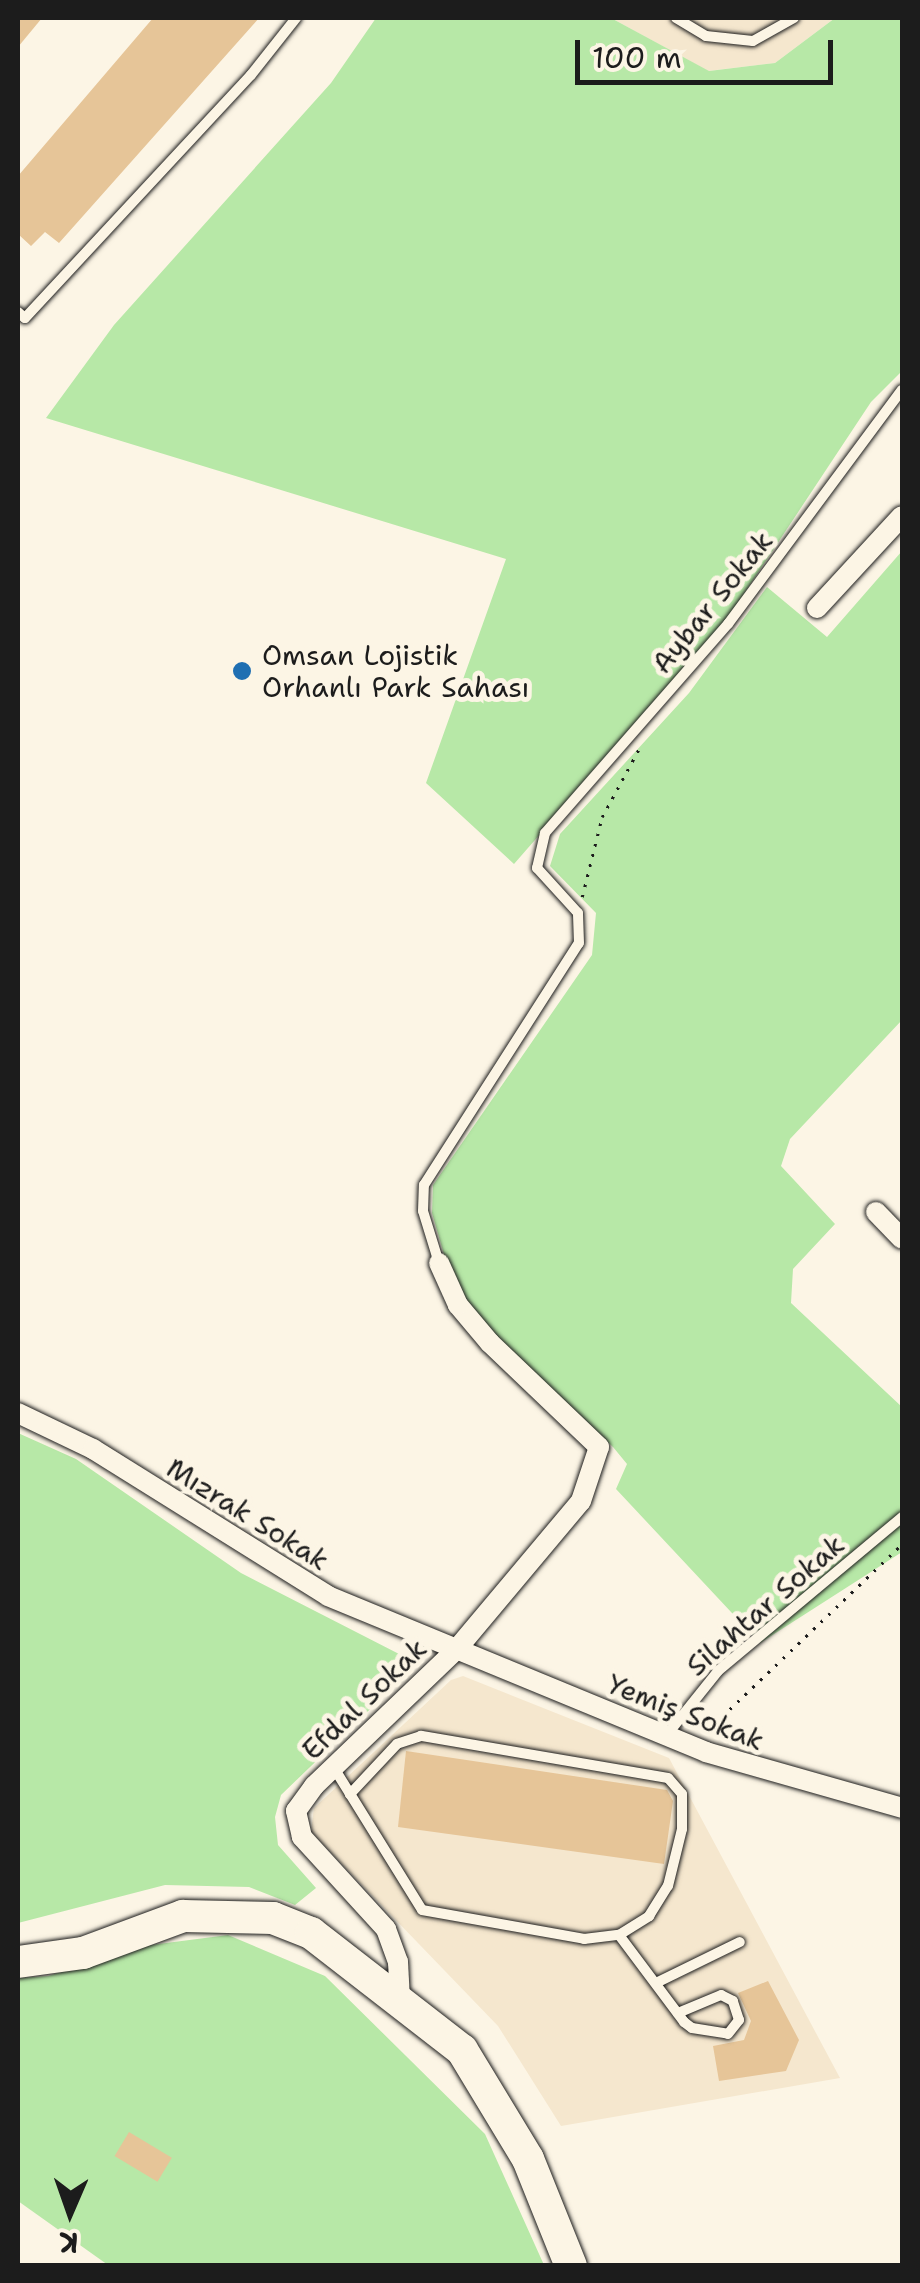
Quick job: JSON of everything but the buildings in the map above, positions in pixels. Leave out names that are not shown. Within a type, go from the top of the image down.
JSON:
[{"type":"main road","points":[[18,1962],[83,1953],[184,1916],[229,1912],[273,1918],[311,1933],[462,2050],[528,2160],[571,2266]]},
{"type":"street","points":[[817,608],[902,516]]},
{"type":"street","points":[[876,1212],[902,1240]]},
{"type":"street","name":"Efdal Sokak","points":[[400,2000],[398,1962],[386,1929],[295,1825],[301,1799],[456,1650],[581,1501],[600,1446],[490,1344],[458,1305],[438,1263]]},
{"type":"street","name":"Mızrak Sokak","points":[[18,1413],[93,1449],[289,1576],[456,1650]]},
{"type":"street","name":"Yemiş Sokak","points":[[456,1650],[692,1746],[902,1808]]},
{"type":"lane","points":[[18,312],[25,318],[251,75],[296,18]]},
{"type":"lane","points":[[676,18],[706,36],[752,41],[794,18]]},
{"type":"lane","name":"Aybar Sokak","points":[[578,914],[537,868],[545,833],[728,624],[902,390]]},
{"type":"lane","points":[[438,1263],[424,1211],[424,1185],[579,943],[578,914]]},
{"type":"lane","name":"Silahtar Sokak","points":[[666,1736],[718,1671],[902,1517]]},
{"type":"lane","points":[[333,1768],[422,1910],[584,1939],[619,1935],[657,1908],[674,1868],[684,1801],[668,1778],[421,1736],[397,1744],[350,1794]]},
{"type":"lane","points":[[619,1935],[678,2013],[692,2028],[728,2034],[738,2020],[733,2002],[720,1995],[678,2013]]},
{"type":"lane","points":[[658,1982],[740,1942]]},
{"type":"path","points":[[578,914],[602,818],[646,737]]},
{"type":"path","name":"Silahtar Sokak","points":[[692,1746],[902,1544]]},
{"type":"shaded area","points":[[611,18],[835,18],[775,63],[708,71]]},
{"type":"shaded area","points":[[463,1676],[669,1758],[840,2078],[561,2126],[498,2026],[311,1832],[314,1808],[451,1680]]},
{"type":"green space","points":[[376,18],[611,18],[709,71],[775,63],[835,18],[902,18],[902,371],[871,402],[726,621],[514,864],[426,783],[506,559],[46,418],[114,325],[331,83]]},
{"type":"green space","points":[[902,551],[902,1020],[790,1139],[781,1166],[835,1224],[793,1269],[791,1303],[902,1407],[902,1552],[760,1643],[616,1489],[627,1464],[613,1447],[479,1322],[449,1272],[432,1213],[433,1185],[592,955],[596,913],[550,866],[560,834],[689,693],[767,587],[827,637]]},
{"type":"green space","points":[[18,1433],[76,1459],[241,1573],[401,1655],[406,1669],[392,1688],[281,1795],[275,1817],[278,1845],[316,1888],[295,1905],[249,1887],[165,1885],[18,1923]]},
{"type":"green space","points":[[228,1935],[325,1976],[485,2134],[544,2265],[108,2265],[18,2201],[18,1978],[48,1976],[151,1945]]},
{"type":"place","name":"Omsan Lojistik Orhanlı Park Sahası","points":[[242,671]]}]
